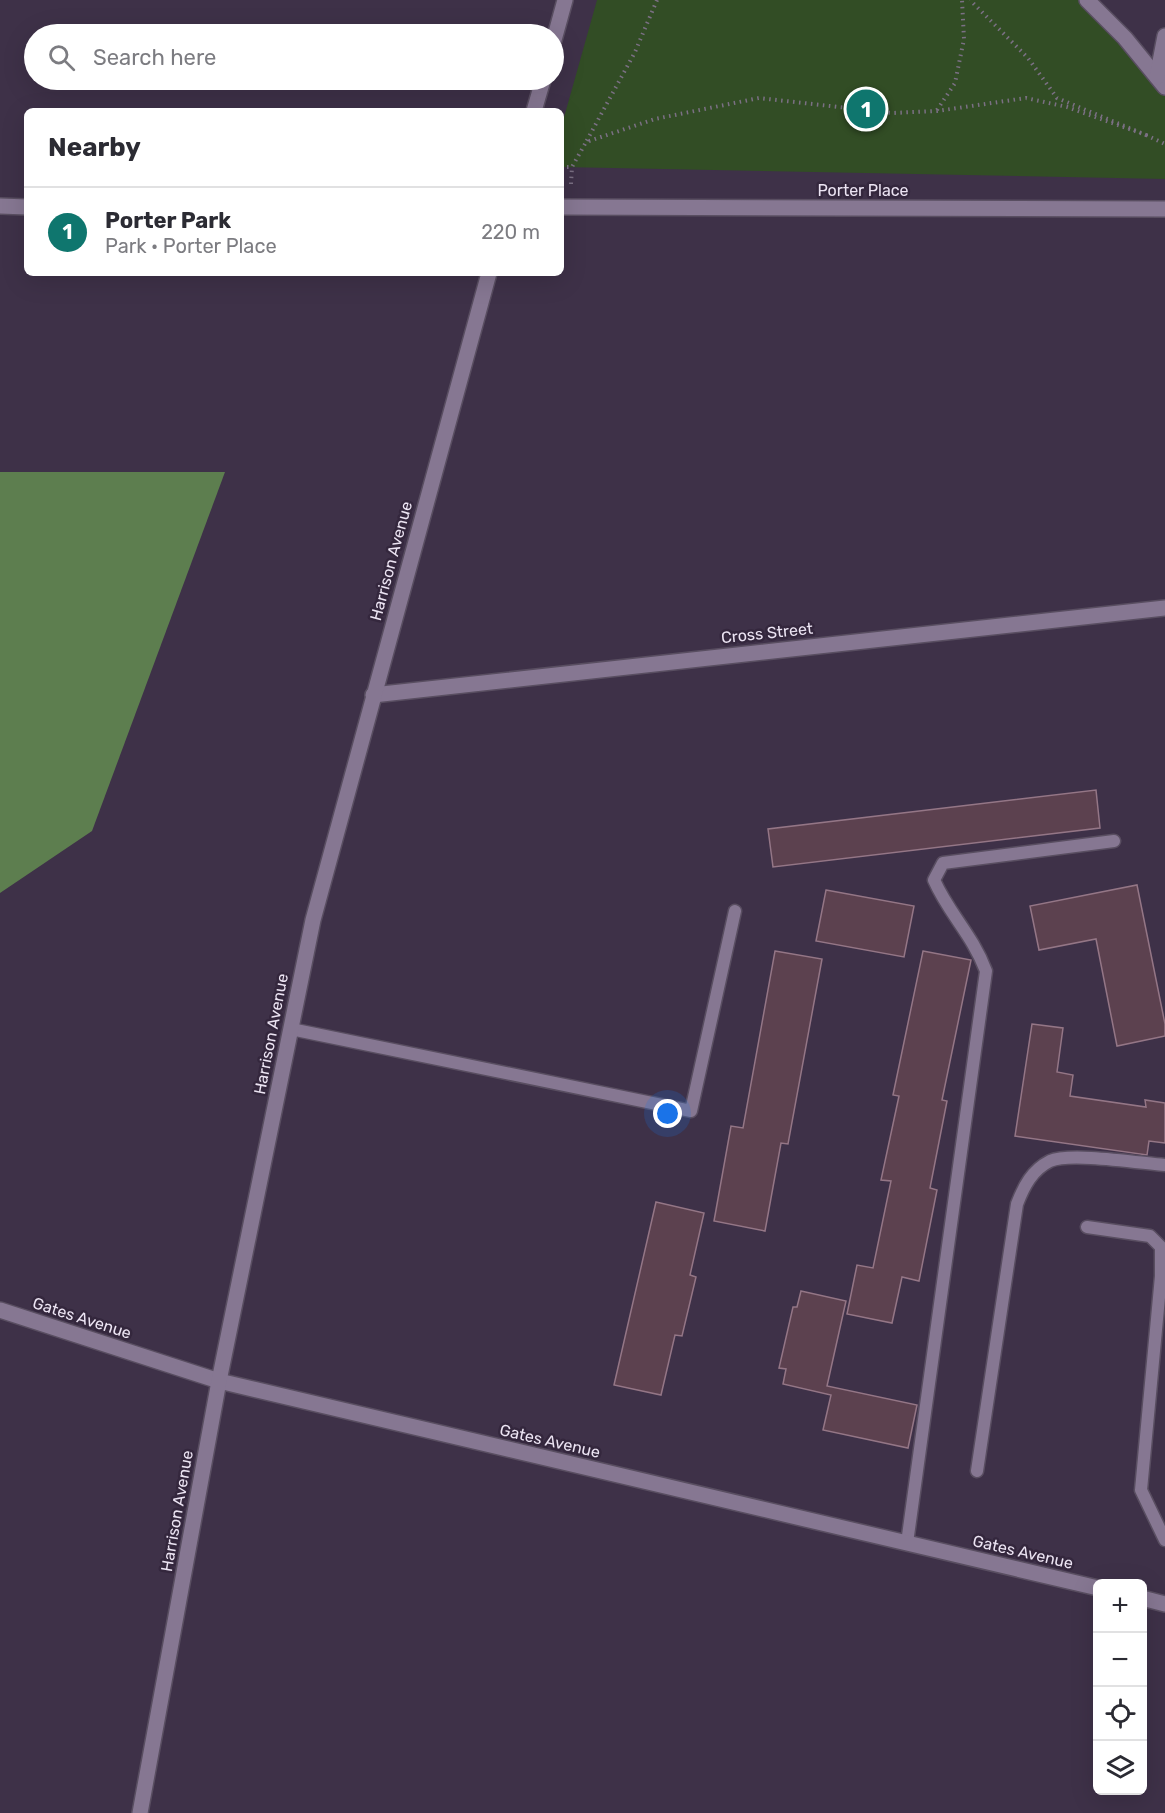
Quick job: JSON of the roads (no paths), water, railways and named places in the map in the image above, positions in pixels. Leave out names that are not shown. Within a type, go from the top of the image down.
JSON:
[{"type":"street","points":[[558,24],[565,0]]},
{"type":"street","points":[[1087,0],[1125,38],[1161,82]]},
{"type":"street","points":[[1161,82],[1165,36]]},
{"type":"street","points":[[535,108],[540,90]]},
{"type":"street","points":[[0,206],[24,207]]},
{"type":"street","name":"Porter Place","points":[[564,207],[1165,209]]},
{"type":"street","name":"Harrison Avenue","points":[[140,1813],[219,1381],[313,920],[488,276]]},
{"type":"street","name":"Cross Street","points":[[373,695],[1165,608]]},
{"type":"street","name":"Gates Avenue","points":[[0,1310],[219,1381],[1093,1587]]},
{"type":"street","points":[[1147,1599],[1165,1604]]},
{"type":"lane","points":[[907,1543],[986,971],[970,936],[943,901],[934,880],[943,864],[1114,841]]},
{"type":"lane","points":[[291,1029],[691,1110],[735,911]]},
{"type":"lane","points":[[977,1471],[1017,1204],[1024,1186],[1036,1170],[1052,1160],[1085,1159],[1165,1164]]},
{"type":"lane","points":[[1087,1227],[1150,1236],[1161,1247],[1161,1276],[1141,1490],[1165,1540]]},
{"type":"place","name":"Porter Park","points":[[866,109]]}]
